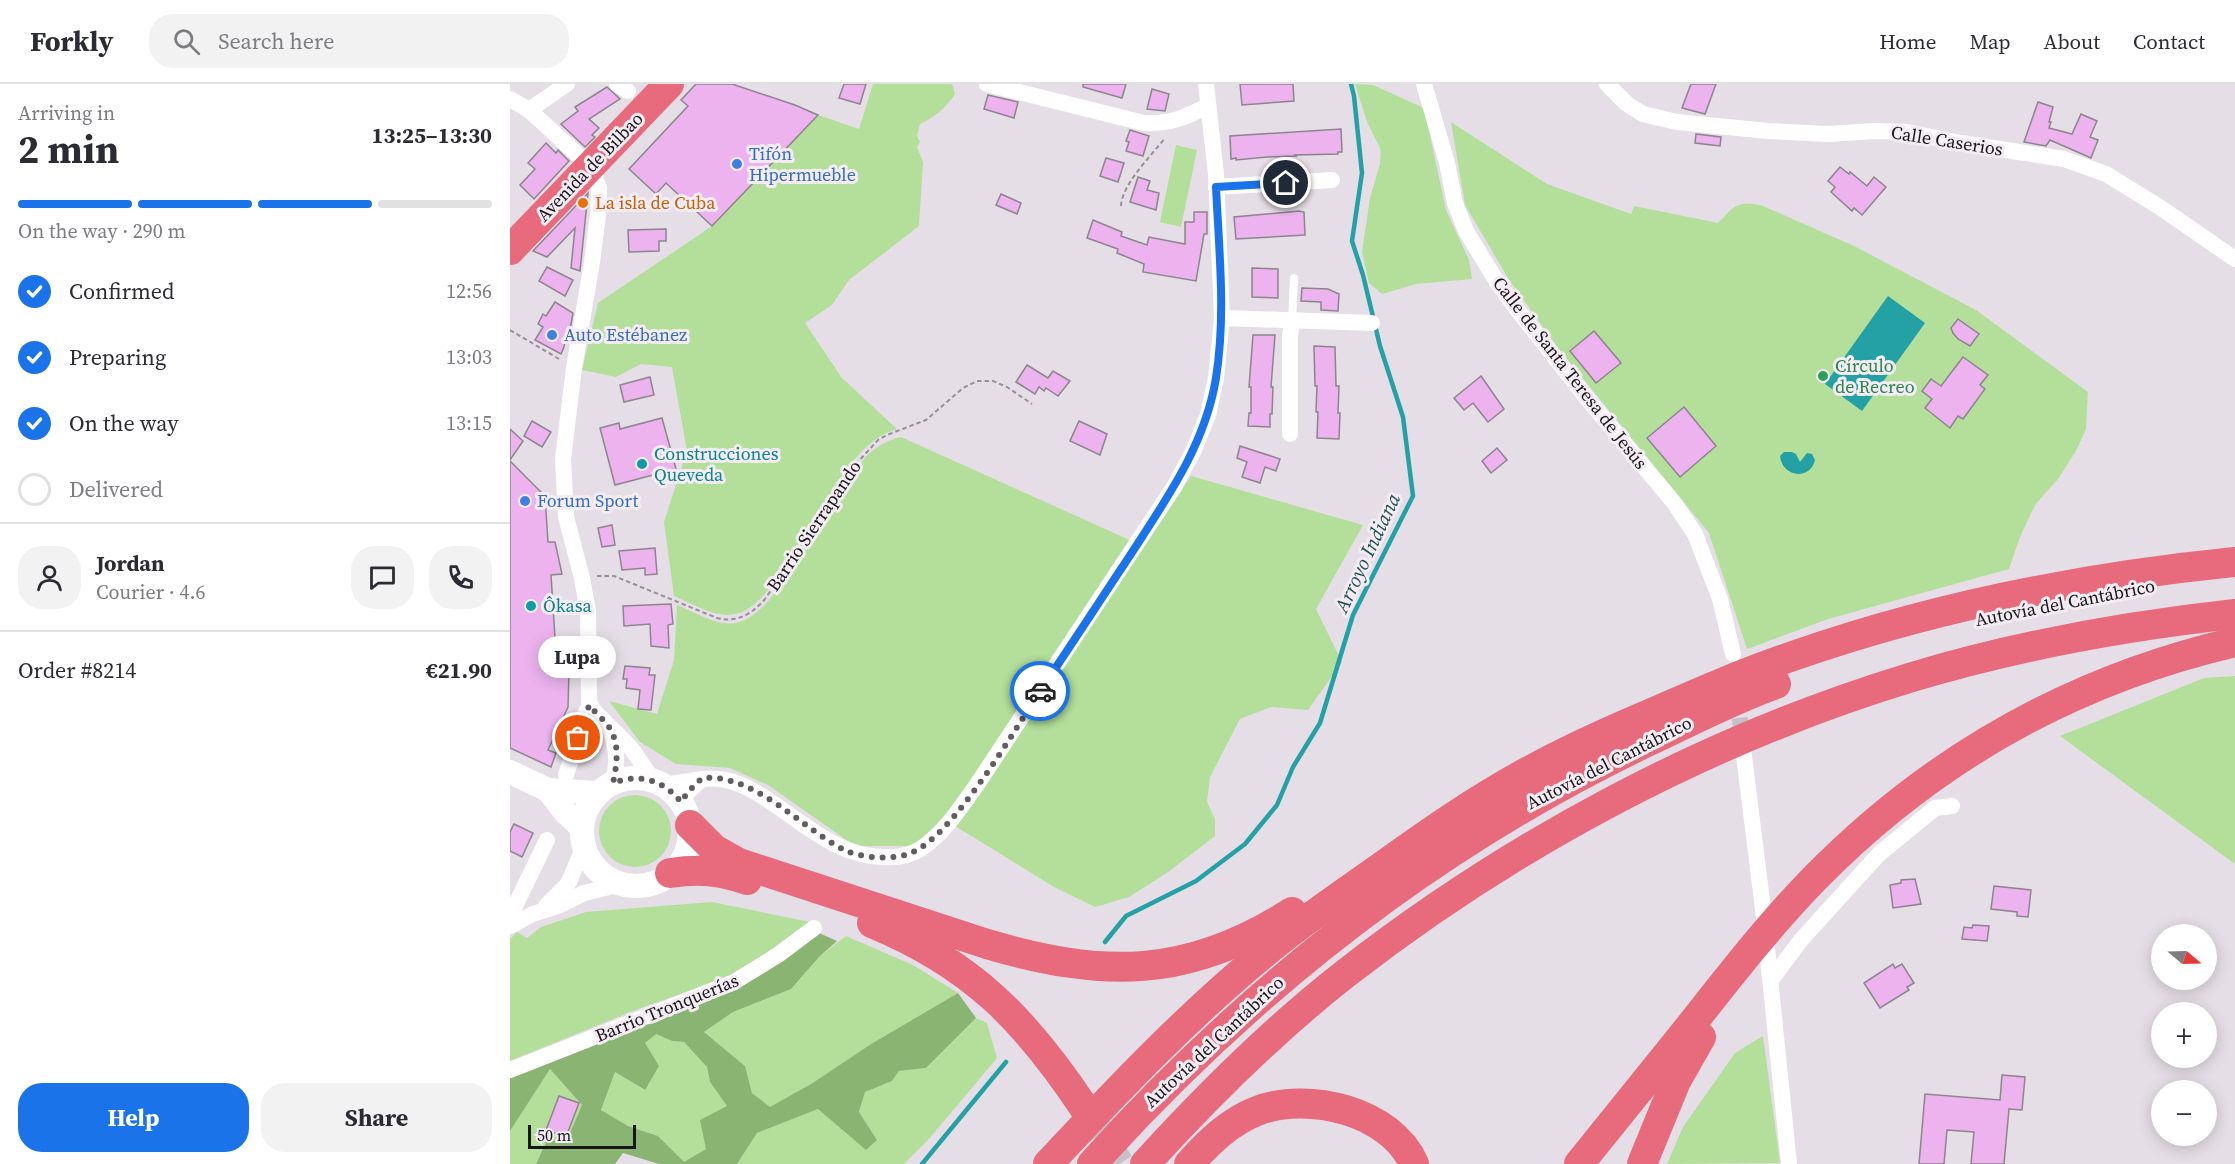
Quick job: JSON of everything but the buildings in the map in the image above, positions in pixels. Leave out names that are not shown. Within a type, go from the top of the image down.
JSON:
[{"type":"highway","name":"Avenida de Bilbao","points":[[510,250],[669,84]]},
{"type":"highway","points":[[1751,671],[1868,632],[1954,608],[2092,581],[2235,562]]},
{"type":"highway","name":"Autovía del Cantábrico","points":[[1092,1164],[1169,1081],[1206,1045],[1281,978],[1358,916],[1415,875],[1536,799],[1713,699],[1751,671],[1914,637],[2000,614],[2105,591],[2235,573]]},
{"type":"highway","name":"Autovía del Cantábrico","points":[[1145,1164],[1197,1107],[1244,1061],[1344,975],[1407,928],[1575,822],[1735,751],[1762,732],[1910,678],[1969,662],[2137,627],[2235,614]]},
{"type":"highway","points":[[1641,1164],[1662,1112],[1688,1060],[1712,1020],[1759,963],[1792,910],[1863,833],[1924,782],[1998,734],[2068,698],[2142,669],[2235,642]]},
{"type":"highway","points":[[687,822],[714,849],[739,863],[987,944],[1071,964],[1138,968],[1179,962],[1240,941],[1282,919],[1452,809],[1578,746],[1713,699]]},
{"type":"highway","points":[[1048,1164],[1140,1066],[1250,965],[1313,915],[1428,834],[1502,786]]},
{"type":"highway","points":[[687,822],[710,858],[735,875]]},
{"type":"highway","points":[[670,873],[706,870],[735,875],[884,928],[913,942],[968,976],[989,992],[1027,1030],[1062,1075],[1084,1109]]},
{"type":"highway","points":[[1579,1164],[1759,963]]},
{"type":"highway","points":[[1189,1164],[1210,1140],[1240,1120],[1257,1111],[1295,1103],[1335,1107],[1377,1124],[1398,1141],[1414,1164]]},
{"type":"main road","points":[[510,772],[557,783],[606,788],[633,778],[658,783],[687,822],[686,852],[679,864],[670,873],[652,883],[622,884],[602,874],[588,857],[583,837],[565,812],[557,783]]},
{"type":"main road","points":[[583,837],[587,809],[606,788]]},
{"type":"street","points":[[529,110],[567,84]]},
{"type":"street","points":[[987,84],[1144,123],[1161,124],[1178,121],[1208,106]]},
{"type":"street","points":[[510,99],[529,110],[591,167],[599,188],[598,214],[574,368],[563,459],[566,517],[582,578],[588,612],[587,691],[590,705],[631,748],[658,783],[702,778],[724,779],[748,787],[836,846],[855,854],[887,857],[908,855],[924,847],[956,814],[999,754],[1174,487],[1194,450],[1208,415],[1216,378],[1222,318],[1216,187],[1206,84]]},
{"type":"street","name":"Calle de Santa Teresa de Jesús","points":[[1424,84],[1447,163],[1455,203],[1466,231],[1497,282],[1590,402],[1675,504],[1695,534],[1751,671]]},
{"type":"street","name":"Calle Caserios","points":[[1607,84],[1627,104],[1643,114],[1677,122],[1828,134],[1875,131],[1907,132],[2064,159],[2106,174],[2158,206],[2235,259]]},
{"type":"street","points":[[1216,187],[1332,180]]},
{"type":"street","points":[[1222,318],[1291,328],[1372,323]]},
{"type":"street","points":[[1290,434],[1291,328]]},
{"type":"street","points":[[557,783],[590,705]]},
{"type":"street","points":[[606,788],[617,753],[610,728]]},
{"type":"street","points":[[1735,751],[1759,963],[1789,1164]]},
{"type":"street","points":[[687,822],[688,792],[702,778]]},
{"type":"street","points":[[1759,963],[1801,940],[1879,854],[1935,808],[1952,806]]},
{"type":"street","points":[[541,910],[568,884],[583,837]]},
{"type":"street","points":[[547,840],[515,906],[512,925],[541,910],[558,906],[584,893],[622,884]]},
{"type":"street","name":"Barrio Tronquerías","points":[[510,1070],[734,982],[778,956],[814,928]]},
{"type":"lane","points":[[1291,328],[1294,278]]},
{"type":"path","points":[[1121,206],[1121,199],[1126,188],[1178,121]]},
{"type":"path","points":[[510,330],[574,368]]},
{"type":"path","name":"Barrio Sierrapando","points":[[582,578],[614,576],[726,620],[747,615],[765,599],[857,463],[878,440],[926,420],[963,388],[977,381],[993,381],[1007,387],[1032,404]]},
{"type":"green space","points":[[873,84],[952,84],[955,94],[940,112],[920,124],[917,136],[920,142],[917,147],[923,162],[919,226],[849,280],[832,305],[805,323],[842,378],[897,429],[874,441],[855,459],[765,594],[742,612],[732,615],[711,612],[674,596],[664,522],[687,451],[672,367],[641,364],[616,377],[582,370],[598,303],[712,226],[818,115],[859,129]]},
{"type":"green space","points":[[1355,84],[1373,85],[1424,108],[1446,210],[1469,260],[1472,279],[1416,284],[1382,294],[1369,283],[1362,252],[1370,198],[1380,164],[1381,150],[1367,122]]},
{"type":"green space","name":"Círculo de Recreo","points":[[1451,122],[1547,184],[1631,214],[1634,206],[1718,223],[1736,206],[1761,205],[1854,246],[1976,310],[2088,392],[2086,429],[2076,451],[2058,479],[2035,505],[2020,537],[2009,569],[1828,619],[1747,649],[1709,533],[1558,348],[1508,278],[1465,205]]},
{"type":"green space","points":[[1176,145],[1197,150],[1181,227],[1160,222]]},
{"type":"green space","points":[[901,437],[1132,541],[948,816],[916,846],[855,846],[768,785],[730,768],[676,764],[640,742],[609,701],[657,714],[674,660],[677,605],[704,617],[726,623],[736,623],[747,619],[758,611],[770,599],[866,456],[882,444]]},
{"type":"green space","points":[[1191,476],[1363,525],[1316,609],[1342,662],[1308,710],[1271,707],[1240,719],[1210,777],[1207,802],[1215,819],[1215,836],[1168,872],[1129,897],[1095,907],[1054,887],[955,826],[1066,665]]},
{"type":"green space","points":[[2235,676],[2235,864],[2060,736],[2204,678]]},
{"type":"green space","points":[[642,795],[661,805],[669,817],[671,831],[669,845],[661,857],[649,865],[628,867],[609,857],[601,845],[599,824],[609,805],[621,797]]},
{"type":"green space","points":[[712,902],[810,922],[736,974],[633,1011],[510,1061],[510,939],[517,932],[527,938],[541,927],[586,912]]},
{"type":"green space","points":[[819,933],[837,941],[820,956],[791,989],[733,1012],[704,1032],[745,1066],[752,1093],[770,1107],[958,993],[976,1018],[926,1068],[899,1071],[892,1081],[865,1092],[859,1112],[877,1140],[866,1150],[818,1109],[757,1133],[737,1164],[659,1164],[623,1153],[615,1164],[536,1164],[547,1140],[566,1142],[582,1105],[550,1069],[510,1131],[510,1076],[530,1069]],"holes":[[[656,1034],[672,1041],[684,1042],[707,1067],[710,1082],[727,1106],[700,1120],[706,1149],[684,1162],[658,1136],[628,1126],[601,1110],[615,1072],[645,1090],[659,1066],[645,1043]]]},
{"type":"green space","points":[[846,936],[913,965],[958,993],[871,1044],[770,1108],[752,1093],[745,1066],[704,1032],[733,1012],[791,989],[820,956]]},
{"type":"green space","points":[[976,1018],[987,1023],[997,1058],[929,1139],[904,1164],[737,1164],[757,1133],[818,1109],[877,1140],[859,1112],[865,1092],[892,1081],[899,1071],[926,1068]]},
{"type":"green space","points":[[656,1034],[672,1041],[684,1042],[707,1067],[710,1082],[727,1106],[706,1149],[684,1163],[658,1136],[628,1126],[601,1110],[615,1072],[644,1090],[644,1042]]},
{"type":"green space","points":[[1763,1036],[1780,1163],[1667,1164],[1683,1127],[1735,1053]]},
{"type":"green space","points":[[550,1069],[582,1105],[566,1142],[547,1140],[536,1164],[510,1164],[510,1131]]},
{"type":"water","points":[[1888,296],[1925,323],[1862,411],[1825,384]]},
{"type":"water","points":[[1784,452],[1796,454],[1800,462],[1807,453],[1812,454],[1815,460],[1812,467],[1802,474],[1791,472],[1782,463],[1780,456]]},
{"type":"waterway","name":"Arroyo Indiana","points":[[1105,942],[1126,916],[1196,881],[1245,844],[1277,805],[1293,767],[1320,723],[1353,615],[1413,496],[1403,417],[1380,346],[1363,275],[1352,241],[1362,173],[1351,84]]},
{"type":"waterway","name":"Arroyo Indiana","points":[[922,1164],[1006,1062]]},
{"type":"tunnel","points":[[1737,694],[1743,746]]},
{"type":"tunnel","points":[[1085,1109],[1119,1164]]},
{"type":"way so far","points":[[578,738],[590,705],[610,728],[616,745],[617,763],[613,783],[633,778],[653,780],[673,792],[681,802],[702,778],[713,777],[737,782],[846,851],[864,856],[899,857],[924,847],[956,814],[1040,691]]},
{"type":"place","name":"Tifón Hipermueble","points":[[737,164]]},
{"type":"place","name":"La isla de Cuba","points":[[583,203]]},
{"type":"place","name":"Auto Estébanez","points":[[552,335]]},
{"type":"place","name":"Círculo de Recreo","points":[[1823,376]]},
{"type":"place","name":"Construcciones Queveda","points":[[642,464]]},
{"type":"place","name":"Forum Sport","points":[[525,501]]},
{"type":"place","name":"Ôkasa","points":[[531,606]]},
{"type":"place","name":"Lupa","points":[[578,738]]},
{"type":"route","points":[[1040,691],[1174,487],[1194,450],[1208,415],[1216,378],[1222,318],[1216,187],[1286,183]]}]
